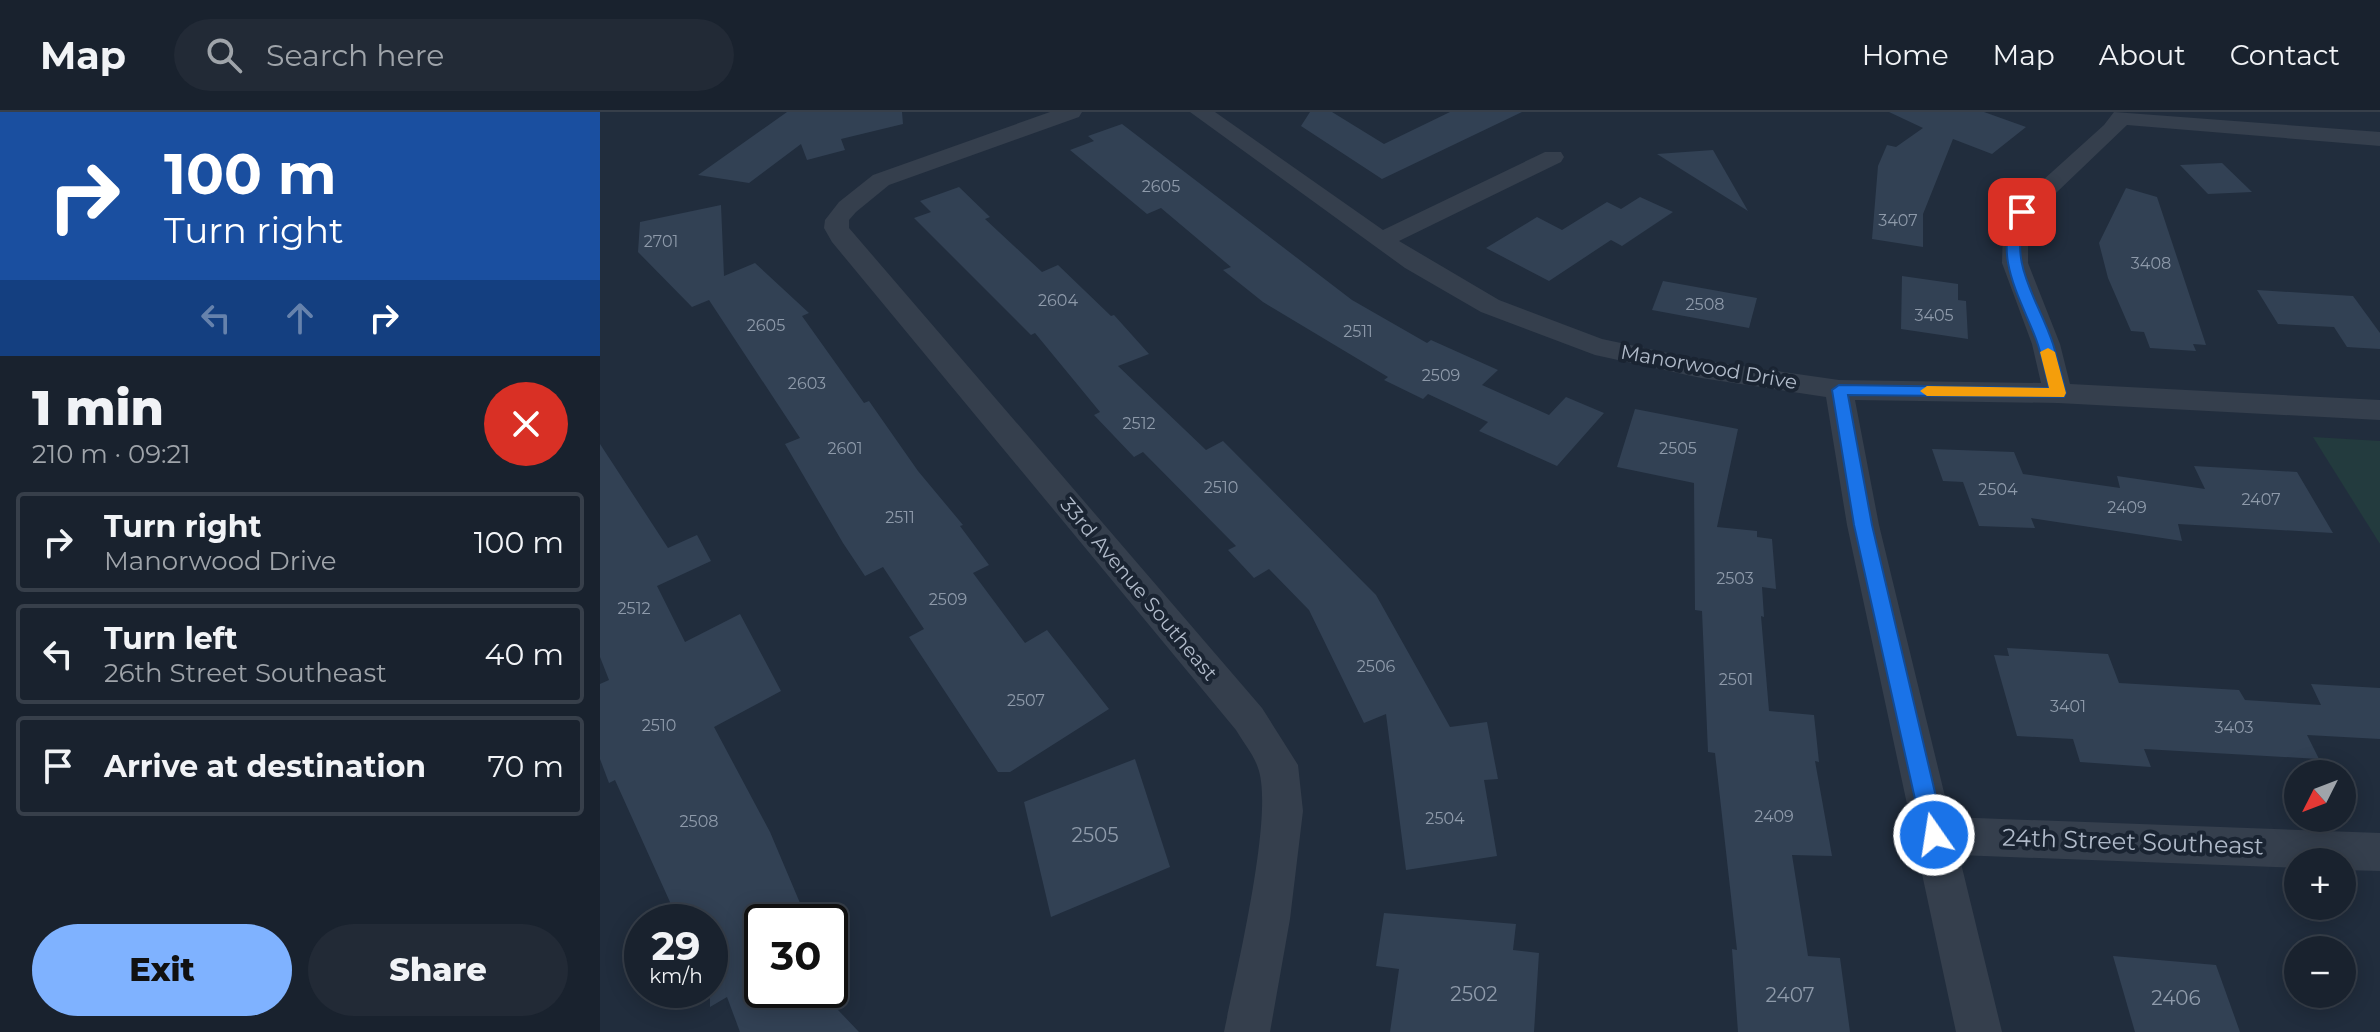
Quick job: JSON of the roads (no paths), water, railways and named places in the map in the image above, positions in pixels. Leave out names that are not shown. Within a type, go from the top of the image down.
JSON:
[{"type":"street","name":"33rd Avenue Southeast","points":[[1071,112],[881,180],[847,208],[836,225],[841,237],[1249,719],[1278,765],[1283,811],[1268,919],[1247,1032]]},
{"type":"street","name":"Manorwood Drive","points":[[1201,112],[1414,263],[1490,306],[1566,336],[1676,365],[1839,390],[2058,393],[2380,410]]},
{"type":"street","points":[[2058,393],[2045,343],[2019,280],[2012,248],[2014,228],[2022,212],[2039,194],[2124,115],[2380,139]]},
{"type":"street","points":[[1381,240],[1553,157]]},
{"type":"street","points":[[1839,390],[1863,525],[1979,1032]]},
{"type":"street","name":"24th Street Southeast","points":[[1934,835],[2380,852]]}]
